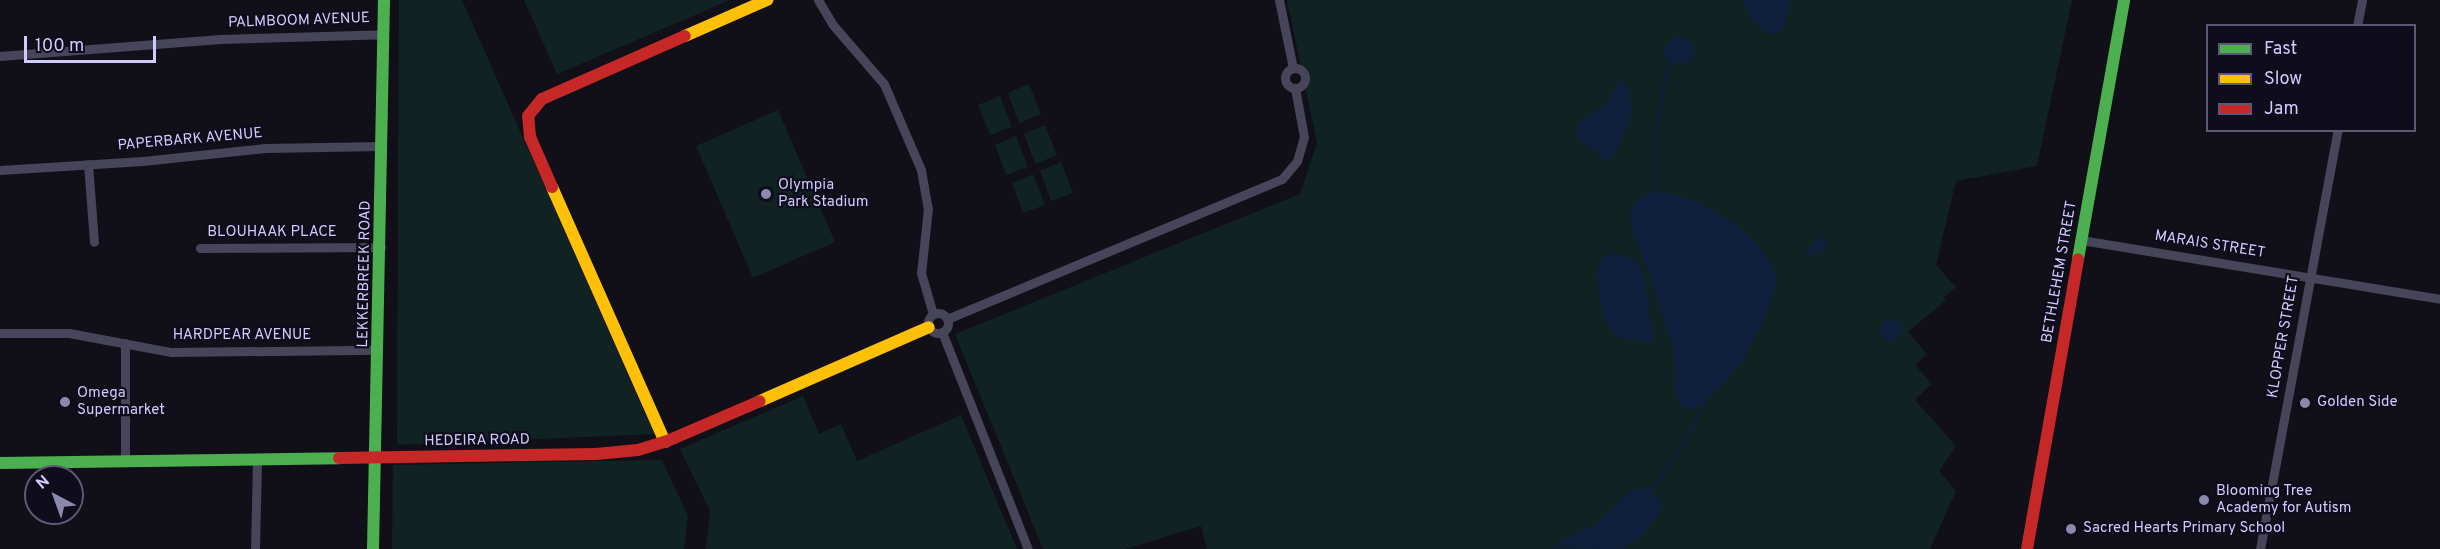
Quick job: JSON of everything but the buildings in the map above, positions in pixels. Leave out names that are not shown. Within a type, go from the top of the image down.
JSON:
[{"type":"street","name":"LEKKERBREEK ROAD","points":[[373,549],[381,248],[384,0]]},
{"type":"street","points":[[665,442],[530,137],[528,116],[542,99],[767,0]]},
{"type":"street","points":[[818,0],[832,25],[884,84],[921,170],[928,208],[921,273],[933,314]]},
{"type":"street","points":[[1279,0],[1293,68]]},
{"type":"street","name":"BETHLEHEM STREET","points":[[2027,549],[2124,0]]},
{"type":"street","points":[[2357,24],[2362,0]]},
{"type":"street","name":"PALMBOOM AVENUE","points":[[0,56],[220,39],[384,34]]},
{"type":"street","points":[[947,319],[1282,179],[1297,161],[1304,137],[1295,88],[1285,81],[1288,71],[1293,68]]},
{"type":"street","points":[[1293,68],[1302,71],[1305,77],[1302,86],[1295,88]]},
{"type":"street","name":"KLOPPER STREET","points":[[2260,549],[2338,132]]},
{"type":"street","name":"PAPERBARK AVENUE","points":[[0,170],[282,147],[382,146]]},
{"type":"street","points":[[88,164],[94,242]]},
{"type":"street","name":"MARAIS STREET","points":[[2081,240],[2440,299]]},
{"type":"street","name":"BLOUHAAK PLACE","points":[[200,248],[381,248]]},
{"type":"street","points":[[940,313],[947,319],[948,325],[942,332],[935,332],[929,327],[929,319],[933,314],[940,313]]},
{"type":"street","name":"HEDEIRA ROAD","points":[[0,463],[596,454],[638,450],[665,442],[929,327]]},
{"type":"street","points":[[942,332],[1028,549]]},
{"type":"street","name":"HARDPEAR AVENUE","points":[[0,333],[69,333],[171,352],[378,350]]},
{"type":"street","points":[[125,343],[125,461]]},
{"type":"street","points":[[255,549],[257,460]]},
{"type":"green space","points":[[399,0],[462,0],[654,434],[397,445]]},
{"type":"green space","points":[[524,0],[730,0],[557,74]]},
{"type":"green space","points":[[1287,0],[2072,0],[2037,166],[1956,181],[1936,265],[1956,287],[1944,297],[1946,300],[1908,332],[1927,354],[1915,365],[1932,384],[1915,400],[1956,446],[1939,471],[1956,491],[1930,549],[1207,549],[1201,526],[1125,549],[1043,549],[955,334],[1300,194],[1317,143]]},
{"type":"green space","points":[[1029,84],[1041,114],[1019,123],[1008,93]]},
{"type":"green space","points":[[1000,96],[1012,127],[990,135],[978,105]]},
{"type":"green space","name":"Olympia Park Stadium","points":[[778,110],[835,242],[753,278],[696,146]]},
{"type":"green space","points":[[1045,125],[1057,155],[1035,164],[1024,134]]},
{"type":"green space","points":[[1016,136],[1028,167],[1006,175],[995,145]]},
{"type":"green space","points":[[1061,162],[1073,193],[1051,201],[1040,171]]},
{"type":"green space","points":[[1033,174],[1045,205],[1023,213],[1012,183]]},
{"type":"green space","points":[[803,396],[819,434],[841,424],[857,461],[961,415],[1017,549],[706,549],[710,511],[680,449]]},
{"type":"green space","points":[[662,460],[688,516],[684,549],[392,549],[393,465]]},
{"type":"water","points":[[1743,0],[1791,0],[1785,25],[1779,32],[1772,34],[1763,31],[1748,14]]},
{"type":"water","points":[[1677,35],[1690,41],[1695,49],[1689,63],[1671,63],[1662,53],[1670,40]]},
{"type":"water","points":[[1619,81],[1627,85],[1632,113],[1620,144],[1609,160],[1603,160],[1596,151],[1579,141],[1576,127],[1580,120],[1604,106]]},
{"type":"water","points":[[1656,191],[1689,198],[1735,223],[1757,244],[1770,262],[1777,280],[1766,317],[1747,354],[1726,382],[1703,404],[1690,410],[1680,405],[1675,392],[1676,368],[1672,348],[1650,275],[1631,229],[1631,210],[1639,198]]},
{"type":"water","points":[[1817,238],[1825,238],[1828,245],[1822,251],[1807,256],[1807,249]]},
{"type":"water","points":[[1612,253],[1632,258],[1639,265],[1644,278],[1654,343],[1616,338],[1604,320],[1596,274],[1603,257]]},
{"type":"water","points":[[1891,319],[1899,322],[1902,330],[1899,338],[1891,341],[1883,338],[1880,330],[1883,322]]},
{"type":"water","points":[[1643,488],[1651,490],[1661,502],[1660,513],[1642,536],[1619,549],[1562,548],[1561,544],[1567,537],[1593,526],[1630,491]]},
{"type":"waterway","points":[[1656,191],[1654,142],[1656,124],[1666,74],[1673,61]]},
{"type":"waterway","points":[[1651,490],[1683,444],[1703,404]]},
{"type":"waterway","points":[[1552,549],[1567,537]]},
{"type":"traffic: fast","points":[[373,549],[384,0]]},
{"type":"traffic: fast","points":[[2078,259],[2124,0]]},
{"type":"traffic: fast","points":[[0,463],[339,458]]},
{"type":"traffic: slow","points":[[685,36],[767,0]]},
{"type":"traffic: slow","points":[[552,187],[665,442]]},
{"type":"traffic: slow","points":[[760,401],[929,327]]},
{"type":"traffic: jam","points":[[552,187],[530,137],[528,116],[542,99],[685,36]]},
{"type":"traffic: jam","points":[[2027,549],[2078,259]]},
{"type":"traffic: jam","points":[[339,458],[596,454],[638,450],[665,442],[760,401]]},
{"type":"place","name":"Olympia Park Stadium","points":[[766,194]]},
{"type":"place","name":"Omega Supermarket","points":[[65,402]]},
{"type":"place","name":"Golden Side","points":[[2305,403]]},
{"type":"place","name":"Blooming Tree Academy for Autism","points":[[2204,500]]},
{"type":"place","name":"Sacred Hearts Primary School","points":[[2071,529]]}]
